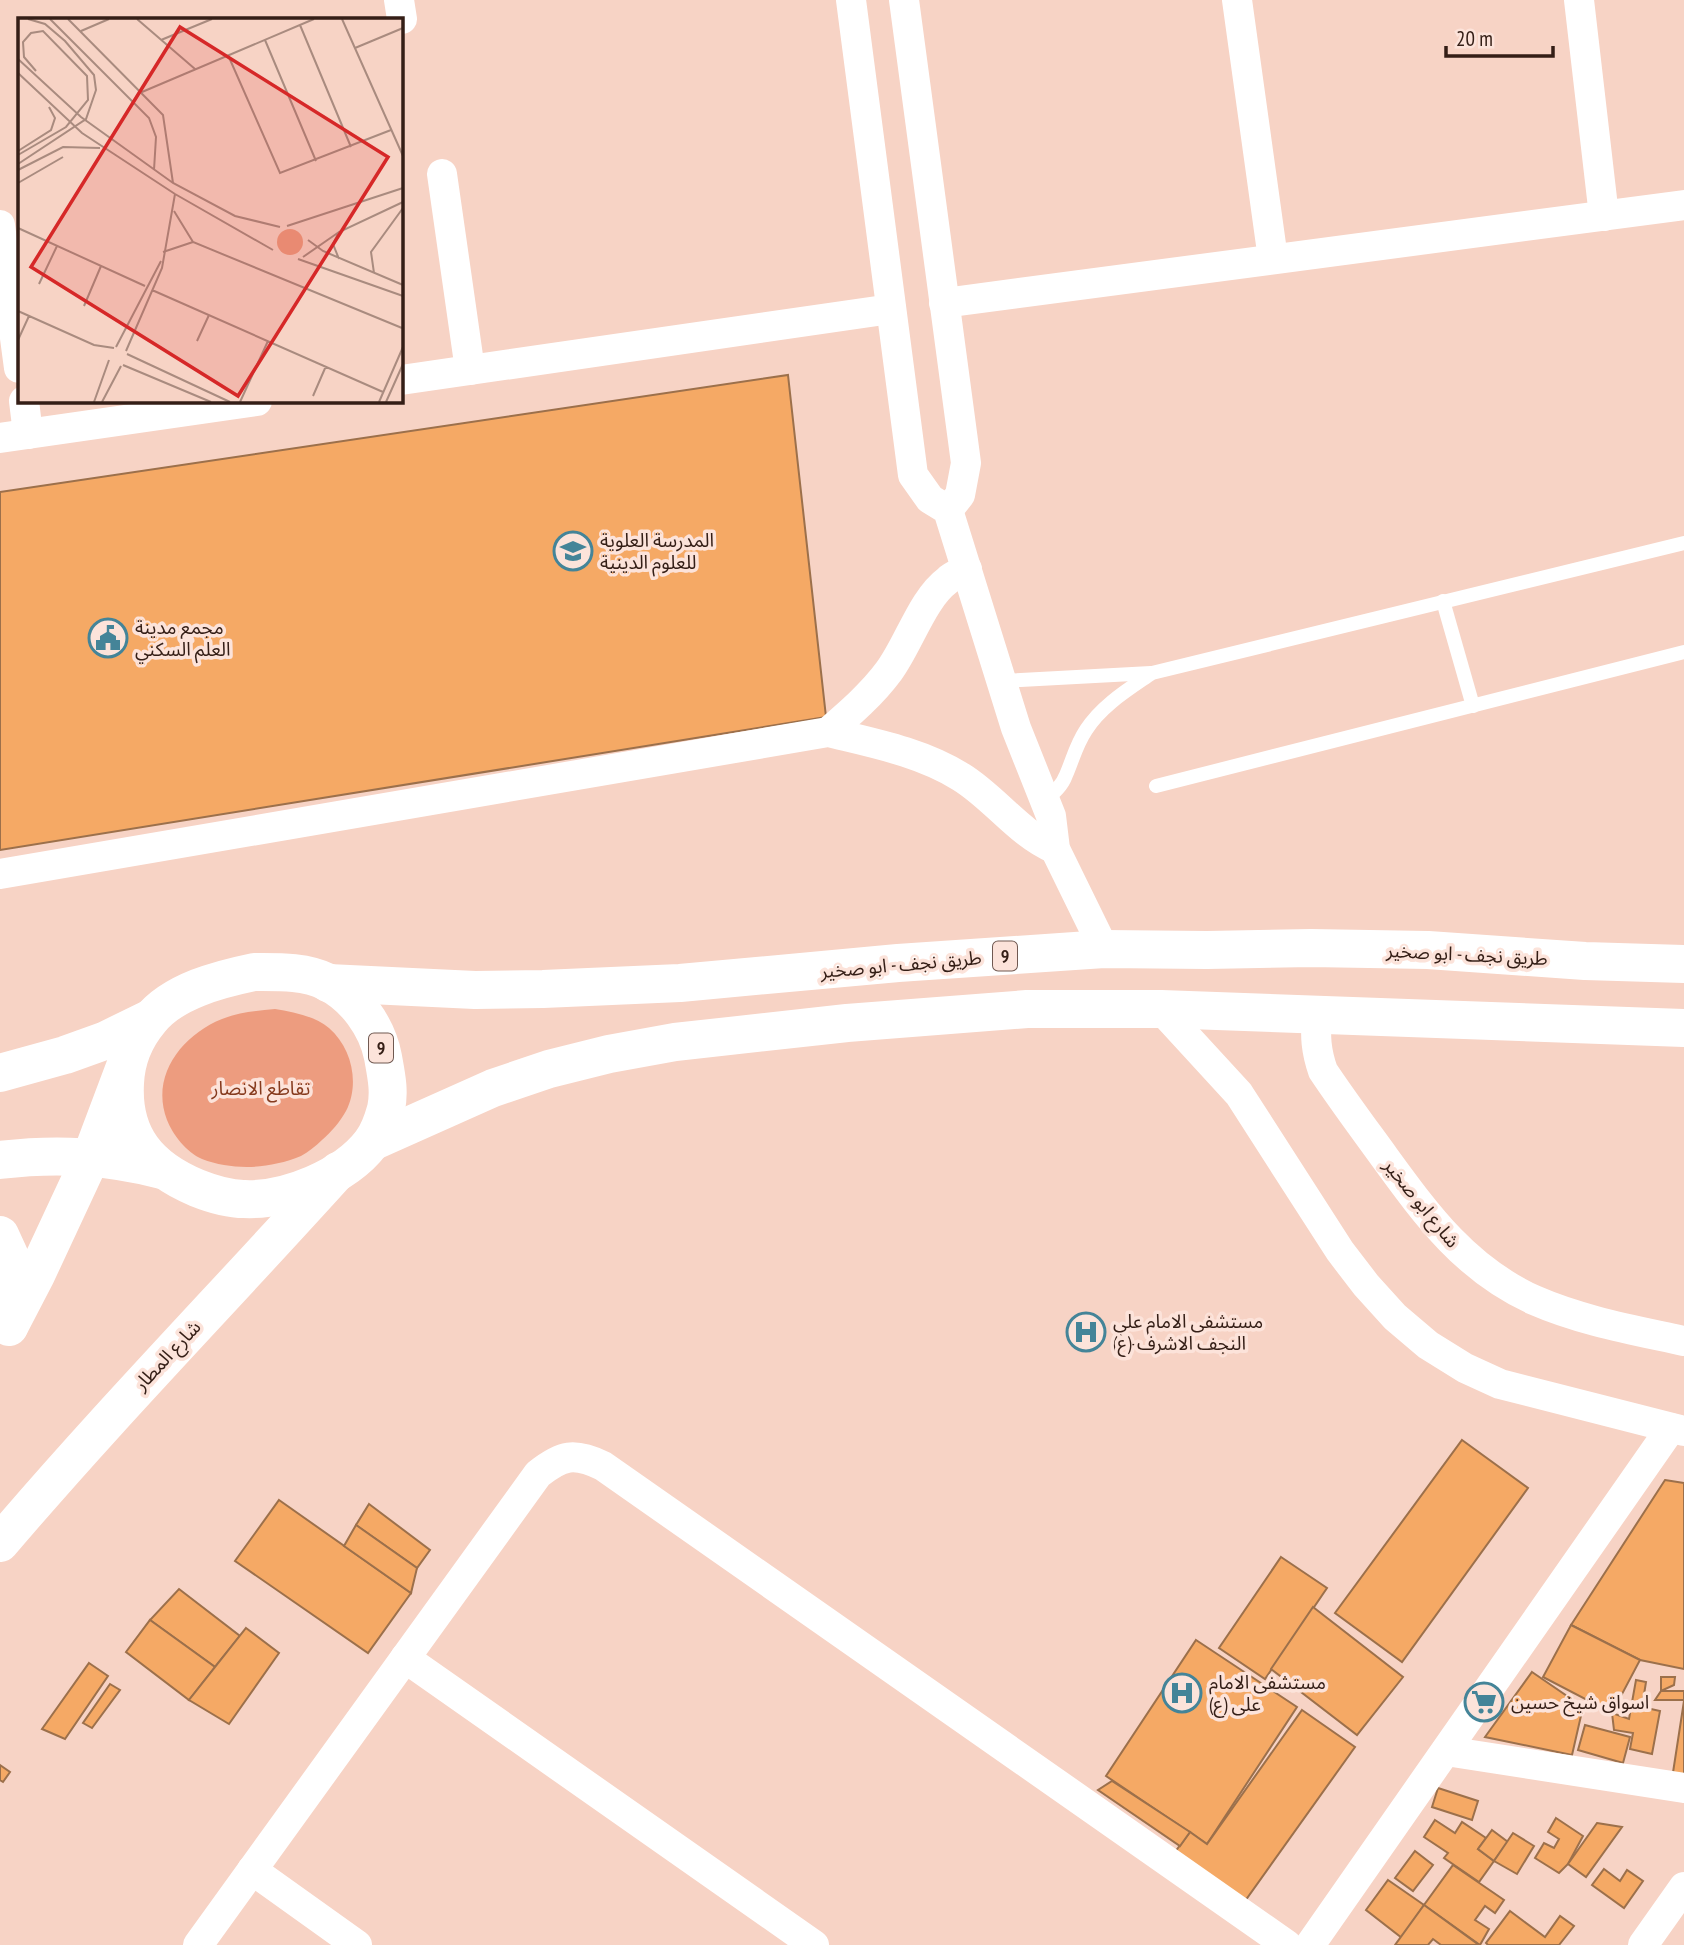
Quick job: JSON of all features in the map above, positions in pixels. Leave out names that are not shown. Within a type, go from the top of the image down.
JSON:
[{"type":"main road","name":"طريق نجف - ابو صخير","points":[[328,983],[475,990],[680,983],[898,963],[1104,949],[1427,950],[1585,961],[1684,964]]},
{"type":"main road","points":[[1585,961],[1684,949]]},
{"type":"main road","name":"9","points":[[0,1073],[104,1041],[151,1018],[192,990],[224,978],[254,972],[284,972],[306,976],[328,983],[349,999],[366,1016],[381,1045],[388,1094],[385,1112],[372,1142]]},
{"type":"main road","name":"9","points":[[0,1160],[32,1156],[123,1160],[162,1170],[215,1195],[244,1199],[275,1197],[319,1182],[356,1158],[372,1142],[493,1088],[549,1069],[675,1042],[848,1023],[1027,1009],[1161,1009],[1684,1028]]},
{"type":"main road","name":"9","points":[[151,1018],[130,1052],[125,1091],[128,1124],[143,1151],[162,1170]]},
{"type":"main road","points":[[4,1334],[36,1275],[91,1157],[130,1052]]},
{"type":"main road","name":"شارع المطار","points":[[0,1543],[119,1407],[338,1171]]},
{"type":"main road","points":[[0,1235],[11,1259],[18,1297],[4,1334]]},
{"type":"street","points":[[852,0],[913,475],[930,499],[948,510],[1016,728],[1051,816],[1055,849],[1104,949]]},
{"type":"street","points":[[904,0],[965,464],[960,495],[948,510]]},
{"type":"street","points":[[1237,0],[1273,259]]},
{"type":"street","points":[[1578,0],[1604,216]]},
{"type":"street","points":[[442,174],[470,370]]},
{"type":"street","points":[[944,303],[1684,205]]},
{"type":"street","points":[[0,225],[18,360]]},
{"type":"street","points":[[402,380],[891,309]]},
{"type":"street","points":[[24,402],[14,436],[250,402]]},
{"type":"street","points":[[828,732],[865,699],[889,670],[931,598],[948,579],[967,569]]},
{"type":"street","points":[[0,874],[828,732],[891,747],[927,759],[960,776],[991,799],[1027,834],[1055,849]]},
{"type":"street","points":[[1161,1009],[1239,1094],[1340,1251],[1366,1285],[1395,1317],[1427,1345],[1465,1368],[1500,1384],[1678,1429],[1310,1945]]},
{"type":"street","name":"شارع ابو صخير","points":[[1317,1015],[1315,1035],[1323,1071],[1427,1215],[1475,1264],[1535,1300],[1569,1313],[1609,1325],[1684,1341]]},
{"type":"street","points":[[198,1945],[538,1474],[554,1462],[571,1457],[587,1458],[614,1474],[1287,1945]]},
{"type":"street","points":[[405,1658],[814,1945]]},
{"type":"street","points":[[1446,1751],[1684,1788]]},
{"type":"street","points":[[252,1870],[357,1945]]},
{"type":"street","points":[[1643,1945],[1684,1887]]},
{"type":"lane","points":[[1002,681],[1152,673],[1684,543]]},
{"type":"lane","points":[[1443,601],[1473,706]]},
{"type":"lane","points":[[1156,786],[1684,652]]},
{"type":"lane","points":[[1045,800],[1059,788],[1066,776],[1073,753],[1087,728],[1105,707],[1152,673]]},
{"type":"green space","name":"تقاطع الانصار","points":[[275,1009],[317,1020],[337,1036],[348,1056],[353,1078],[346,1111],[335,1127],[317,1144],[301,1156],[277,1164],[239,1167],[202,1159],[181,1142],[167,1120],[163,1104],[166,1073],[183,1046],[207,1026],[235,1015]]},
{"type":"building","points":[[788,375],[826,717],[0,850],[0,492]]},
{"type":"building","points":[[1462,1440],[1528,1488],[1402,1662],[1335,1613]]},
{"type":"building","points":[[1665,1480],[1684,1483],[1684,1669],[1640,1660],[1571,1625]]},
{"type":"building","points":[[279,1500],[411,1593],[368,1653],[235,1561]]},
{"type":"building","points":[[369,1504],[430,1550],[417,1568],[356,1525]]},
{"type":"building","points":[[356,1525],[417,1568],[411,1593],[344,1546]]},
{"type":"building","points":[[1281,1557],[1327,1588],[1265,1679],[1219,1648]]},
{"type":"building","points":[[179,1589],[240,1636],[215,1667],[150,1620]]},
{"type":"building","points":[[1313,1607],[1403,1677],[1357,1735],[1271,1669]]},
{"type":"building","points":[[150,1620],[215,1667],[189,1700],[126,1652]]},
{"type":"building","points":[[1571,1625],[1640,1660],[1612,1713],[1543,1677]]},
{"type":"building","points":[[246,1628],[279,1653],[229,1724],[189,1700]]},
{"type":"building","points":[[1196,1640],[1297,1707],[1207,1844],[1106,1776]]},
{"type":"building","points":[[89,1663],[108,1676],[65,1739],[42,1729]]},
{"type":"building","points":[[1532,1672],[1583,1707],[1572,1755],[1485,1737]]},
{"type":"building","points":[[1661,1677],[1675,1677],[1674,1685],[1661,1691]]},
{"type":"building","points":[[1636,1680],[1646,1682],[1642,1707],[1660,1711],[1652,1754],[1630,1749],[1633,1733],[1614,1730],[1612,1713],[1629,1719]]},
{"type":"building","points":[[110,1684],[120,1690],[92,1728],[83,1723]]},
{"type":"building","points":[[1661,1691],[1684,1691],[1684,1700],[1655,1700]]},
{"type":"building","points":[[1684,1701],[1684,1781],[1672,1779]]},
{"type":"building","points":[[1302,1710],[1355,1747],[1245,1901],[1175,1852],[1190,1832],[1207,1844]]},
{"type":"building","points":[[1585,1725],[1630,1737],[1623,1763],[1578,1750]]},
{"type":"building","points":[[0,1765],[10,1772],[3,1782],[0,1780]]},
{"type":"building","points":[[1112,1781],[1190,1832],[1180,1846],[1098,1790]]},
{"type":"building","points":[[1438,1788],[1478,1801],[1472,1820],[1432,1807]]},
{"type":"building","points":[[1556,1818],[1583,1836],[1568,1864],[1559,1873],[1535,1858],[1544,1843],[1554,1848],[1559,1839],[1548,1832]]},
{"type":"building","points":[[1435,1820],[1455,1833],[1462,1822],[1486,1838],[1478,1849],[1494,1861],[1479,1882],[1444,1858],[1448,1853],[1424,1837]]},
{"type":"building","points":[[1597,1823],[1622,1827],[1586,1877],[1568,1864]]},
{"type":"building","points":[[1492,1830],[1508,1842],[1494,1861],[1478,1849]]},
{"type":"building","points":[[1513,1833],[1534,1846],[1517,1874],[1494,1861]]},
{"type":"building","points":[[1415,1851],[1433,1865],[1413,1891],[1395,1878]]},
{"type":"building","points":[[1453,1865],[1504,1900],[1495,1913],[1485,1906],[1475,1920],[1489,1929],[1480,1945],[1424,1905]]},
{"type":"building","points":[[1604,1869],[1620,1881],[1627,1870],[1643,1881],[1624,1908],[1592,1885]]},
{"type":"building","points":[[1388,1880],[1424,1905],[1402,1938],[1366,1910]]},
{"type":"building","points":[[1424,1905],[1479,1945],[1441,1945],[1433,1939],[1428,1945],[1395,1945]]},
{"type":"building","points":[[1510,1911],[1545,1937],[1560,1916],[1574,1926],[1559,1945],[1488,1945],[1486,1943]]},
{"type":"place","name":"المدرسة العلوية للعلوم الدينية","points":[[573,551]]},
{"type":"place","name":"مجمع مدينة العلم السكني","points":[[108,638]]},
{"type":"place","name":"مستشفى الامام علي (ع)-النجف الاشرف","points":[[1086,1332]]},
{"type":"place","name":"مستشفی الامام علی (ع)","points":[[1182,1693]]},
{"type":"place","name":"اسواق شيخ حسين","points":[[1484,1702]]}]
